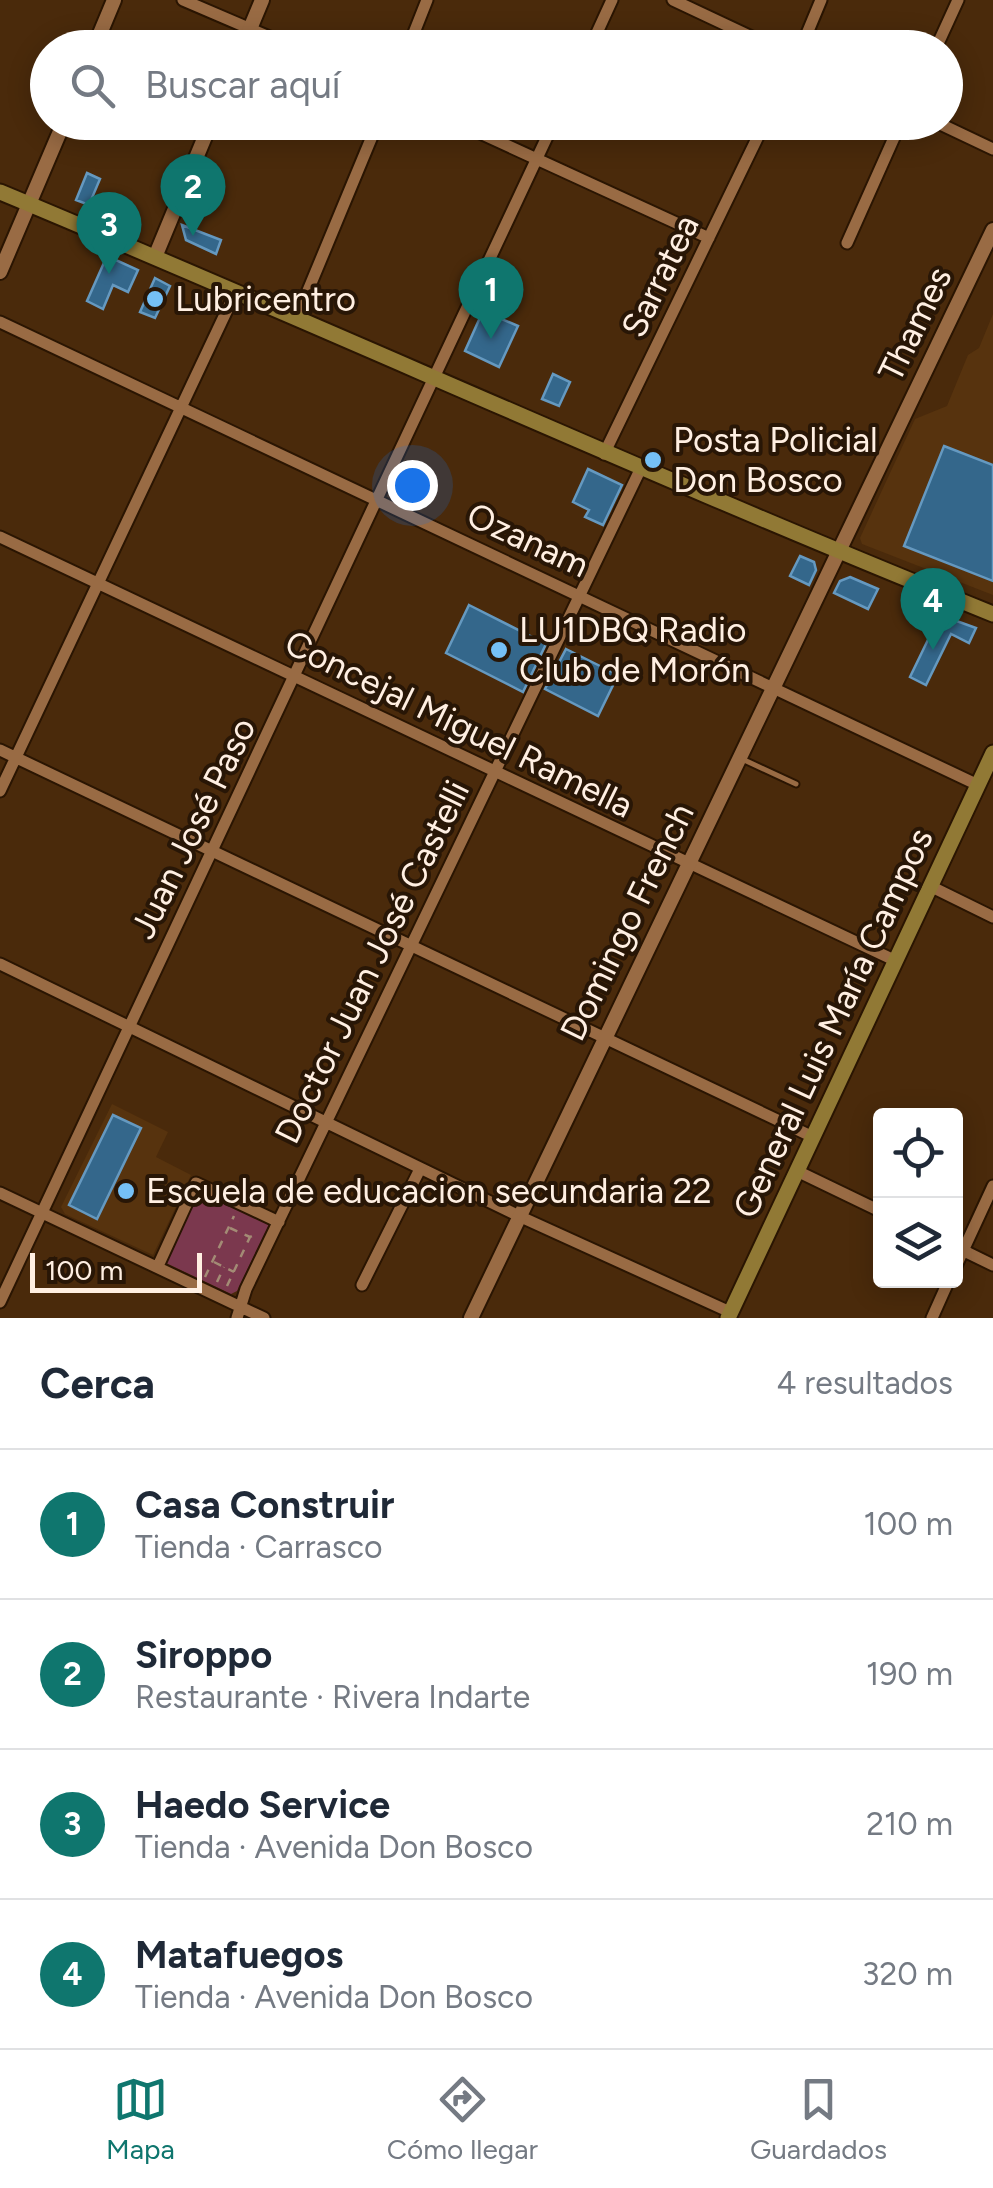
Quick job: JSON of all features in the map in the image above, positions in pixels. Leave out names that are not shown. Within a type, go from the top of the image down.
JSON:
[{"type":"main road","points":[[0,192],[297,317],[640,470],[993,614]]},
{"type":"main road","name":"General Luis María Campos","points":[[729,1315],[993,753]]},
{"type":"street","points":[[102,30],[114,0]]},
{"type":"street","points":[[183,0],[256,30]]},
{"type":"street","points":[[249,30],[262,0]]},
{"type":"street","points":[[415,30],[427,0]]},
{"type":"street","points":[[598,30],[612,0]]},
{"type":"street","points":[[673,0],[737,30]]},
{"type":"street","points":[[809,30],[822,0]]},
{"type":"street","points":[[944,30],[958,0]]},
{"type":"street","points":[[963,135],[993,149]]},
{"type":"street","points":[[0,272],[57,140]]},
{"type":"street","points":[[155,256],[203,140]]},
{"type":"street","points":[[297,317],[371,140]]},
{"type":"street","points":[[493,140],[709,238]]},
{"type":"street","name":"Juan José Paso","points":[[0,1302],[546,140]]},
{"type":"street","name":"Sarratea","points":[[604,454],[756,140]]},
{"type":"street","points":[[847,243],[893,140]]},
{"type":"street","name":"Thames","points":[[838,552],[993,230]]},
{"type":"street","points":[[0,792],[236,291]]},
{"type":"street","name":"Ozanam","points":[[0,322],[978,785]]},
{"type":"street","name":"Doctor Juan José Castelli","points":[[239,1312],[409,944],[640,470]]},
{"type":"street","name":"Concejal Miguel Ramella","points":[[0,537],[688,866],[894,960]]},
{"type":"street","name":"Domingo French","points":[[471,1318],[838,552]]},
{"type":"street","points":[[0,750],[813,1137]]},
{"type":"street","points":[[930,886],[993,917]]},
{"type":"street","points":[[0,964],[729,1315]]},
{"type":"street","points":[[362,1285],[420,1169]]},
{"type":"street","points":[[797,1171],[873,1208]]},
{"type":"street","points":[[158,1266],[196,1184],[279,1222]]},
{"type":"street","points":[[963,1242],[993,1186]]},
{"type":"street","points":[[0,1193],[158,1266],[212,1293],[239,1312],[264,1318]]},
{"type":"street","points":[[963,1251],[993,1265]]},
{"type":"street","points":[[932,1318],[945,1288]]},
{"type":"lane","points":[[740,757],[796,784]]},
{"type":"path","points":[[212,1293],[213,1261],[239,1204]]},
{"type":"path","points":[[212,1293],[234,1272],[250,1238],[279,1222]]},
{"type":"path","points":[[228,1227],[250,1238]]},
{"type":"path","points":[[213,1261],[234,1272]]},
{"type":"path","points":[[212,1293],[224,1267]]},
{"type":"shaded area","points":[[993,314],[993,595],[862,544],[860,538],[915,419],[947,406],[968,355],[979,348]]},
{"type":"shaded area","name":"Escuela de educacion secundaria 22","points":[[112,1104],[168,1132],[156,1157],[191,1175],[153,1255],[65,1214],[61,1207]]},
{"type":"shaded area","points":[[199,1190],[269,1225],[237,1291],[231,1294],[164,1262]]},
{"type":"building","points":[[87,173],[100,179],[89,205],[76,200]]},
{"type":"building","points":[[182,225],[221,240],[216,254],[186,240]]},
{"type":"building","points":[[107,256],[138,270],[128,292],[113,285],[103,309],[87,301]]},
{"type":"building","name":"Lubricentro","points":[[155,278],[170,286],[155,318],[140,312]]},
{"type":"building","points":[[483,311],[518,326],[499,367],[465,351]]},
{"type":"building","points":[[553,374],[570,382],[559,406],[542,399]]},
{"type":"building","points":[[944,446],[993,465],[993,581],[904,546]]},
{"type":"building","points":[[588,469],[622,485],[603,525],[585,517],[589,510],[573,502]]},
{"type":"building","points":[[800,556],[814,562],[816,570],[809,585],[790,576]]},
{"type":"building","points":[[850,577],[878,589],[868,609],[834,593],[840,581]]},
{"type":"building","name":"LU1DBQ Radio Club de Morón","points":[[469,605],[546,644],[523,692],[446,653]]},
{"type":"building","points":[[940,615],[976,628],[969,643],[951,634],[926,685],[910,677]]},
{"type":"building","points":[[566,649],[618,675],[598,716],[545,689]]},
{"type":"building","points":[[113,1115],[141,1128],[97,1219],[69,1205]]},
{"type":"place","name":"Siroppo","points":[[193,236]]},
{"type":"place","name":"Haedo Service","points":[[109,274]]},
{"type":"place","name":"Lubricentro","points":[[155,299]]},
{"type":"place","name":"Casa Construir","points":[[491,339]]},
{"type":"place","name":"Posta Policial Don Bosco","points":[[653,460]]},
{"type":"place","name":"LU1DBQ Radio Club de Morón","points":[[499,650]]},
{"type":"place","name":"Matafuegos","points":[[933,650]]},
{"type":"place","name":"Escuela de educacion secundaria 22","points":[[126,1191]]}]
